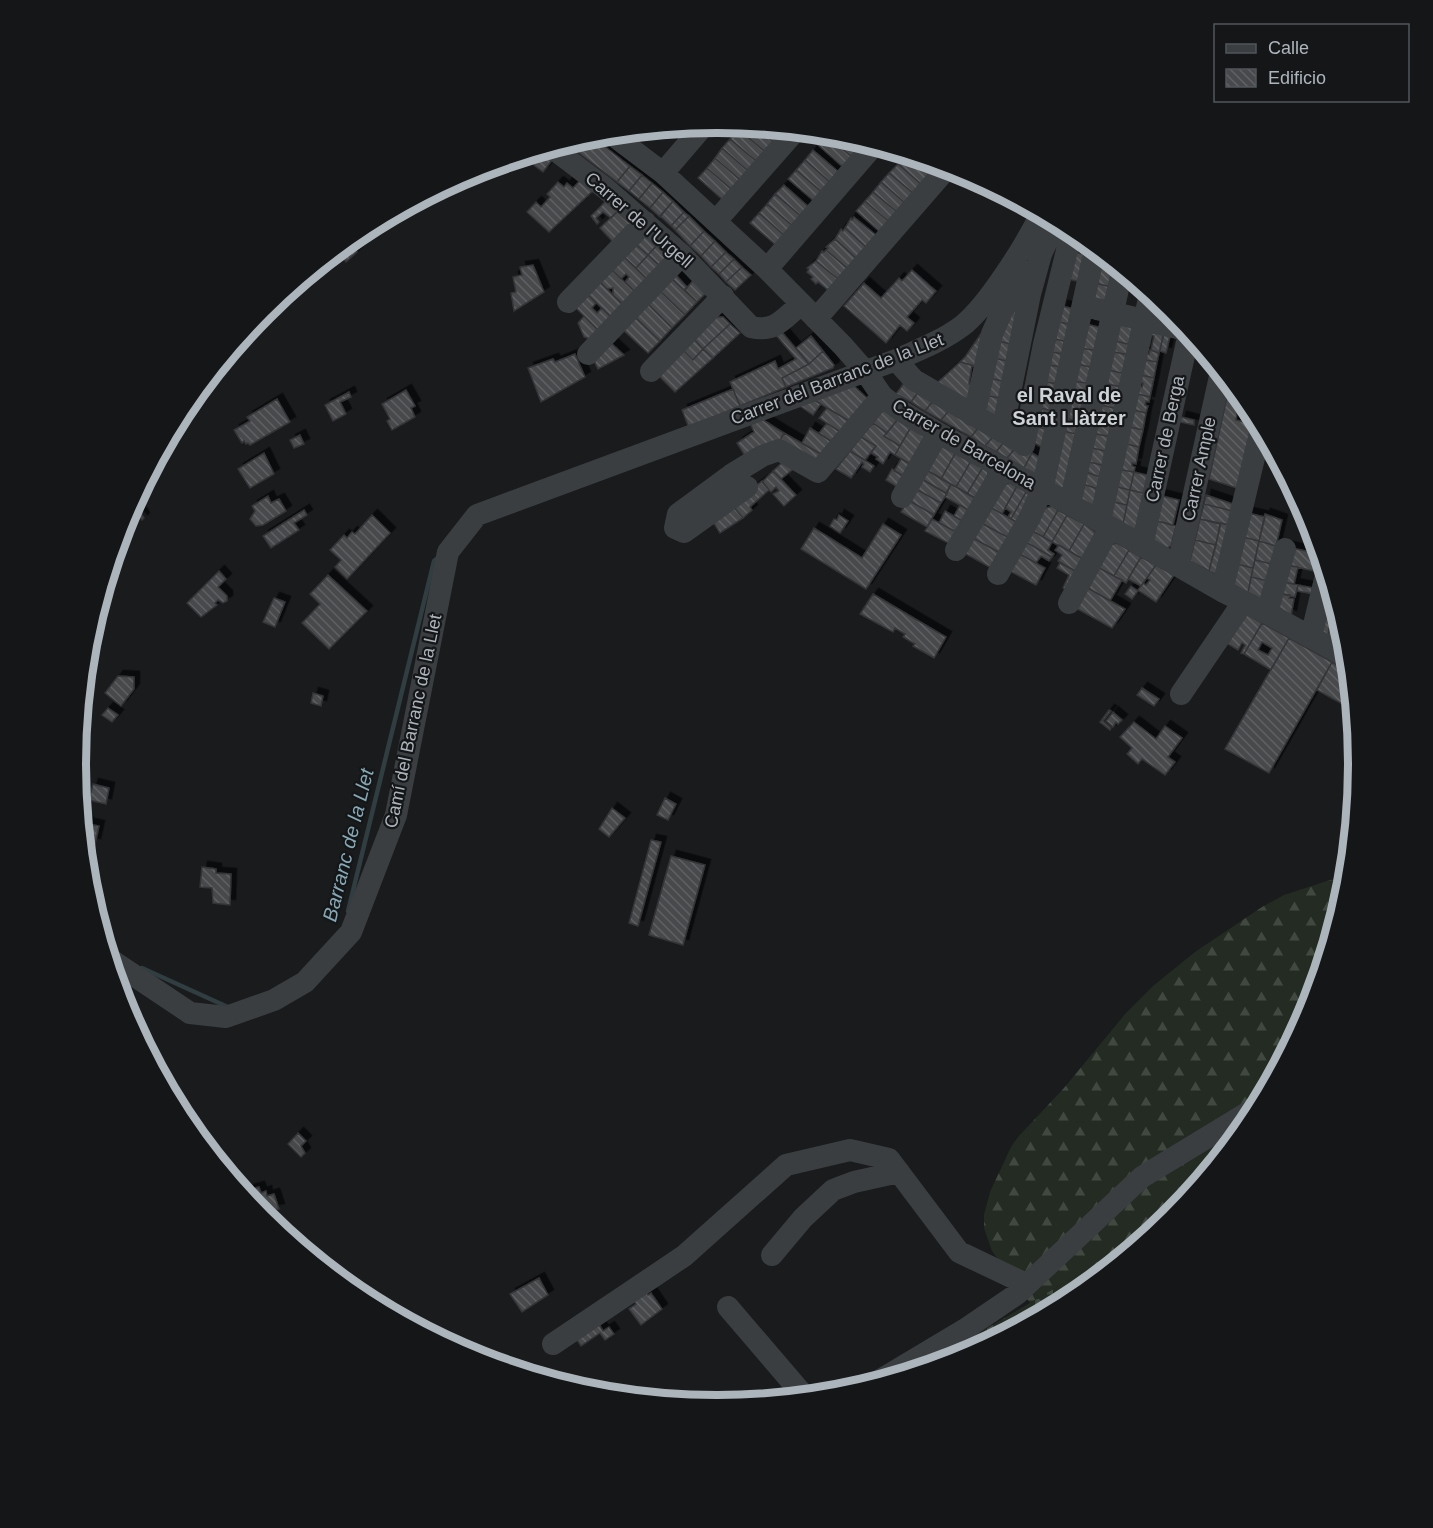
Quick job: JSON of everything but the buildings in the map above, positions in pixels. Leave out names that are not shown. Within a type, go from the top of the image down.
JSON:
[{"type":"street","points":[[663,173],[697,133]]},
{"type":"street","points":[[716,221],[790,137]]},
{"type":"street","name":"Carrer de Barcelona","points":[[622,140],[663,173],[767,269],[865,371],[882,396],[903,412],[1222,591],[1337,651]]},
{"type":"street","points":[[767,269],[868,152]]},
{"type":"street","name":"Carrer de l'Urgell","points":[[560,153],[606,188],[682,255],[751,327],[763,330],[809,311],[937,173]]},
{"type":"street","name":"Carrer del Barranc de la Llet","points":[[648,451],[896,360],[946,338],[964,325],[987,299],[1011,265],[1037,221]]},
{"type":"street","points":[[568,302],[645,222]]},
{"type":"street","points":[[972,415],[976,407],[992,334],[1002,311],[1025,281],[1052,230]]},
{"type":"street","points":[[1024,445],[1044,344],[1069,241]]},
{"type":"street","points":[[1002,432],[1030,294],[1041,254]]},
{"type":"street","points":[[588,354],[682,255]]},
{"type":"street","points":[[998,574],[1030,517],[1042,490],[1093,257]]},
{"type":"street","points":[[1070,504],[1120,279]]},
{"type":"street","points":[[1030,294],[1172,328]]},
{"type":"street","points":[[651,370],[723,296]]},
{"type":"street","points":[[1069,603],[1105,524],[1148,304]]},
{"type":"street","name":"Carrer de Berga","points":[[1142,546],[1185,342]]},
{"type":"street","points":[[896,360],[914,380],[1050,459]]},
{"type":"street","name":"Carrer Ample","points":[[1178,566],[1219,382]]},
{"type":"street","points":[[747,487],[684,532],[675,528],[678,514],[730,475],[762,456],[779,450],[818,472],[882,396]]},
{"type":"street","points":[[902,497],[938,433]]},
{"type":"street","points":[[1222,591],[1259,441]]},
{"type":"street","name":"Camí del Barranc de la Llet","points":[[118,965],[190,1013],[226,1017],[274,1000],[305,982],[351,932],[396,815],[448,552],[477,515],[648,451]]},
{"type":"street","points":[[956,550],[1003,469]]},
{"type":"street","points":[[1267,613],[1285,549]]},
{"type":"street","points":[[1311,637],[1323,589]]},
{"type":"street","points":[[1181,694],[1244,601]]},
{"type":"street","points":[[903,1367],[964,1330],[1017,1294],[1142,1177],[1239,1118]]},
{"type":"street","points":[[553,1344],[684,1256],[786,1166],[850,1150],[889,1159],[959,1252],[1026,1284]]},
{"type":"street","points":[[772,1255],[803,1218],[833,1190],[854,1182],[899,1172]]},
{"type":"street","points":[[728,1307],[800,1390]]},
{"type":"green space","points":[[1336,879],[1314,967],[1282,1043],[1241,1115],[1191,1180],[1133,1238],[1117,1251],[1030,1303],[992,1251],[984,1228],[984,1215],[990,1192],[1018,1137],[1064,1088],[1126,1013],[1153,986],[1195,952],[1262,907],[1284,895]]},
{"type":"green space","points":[[1117,1251],[1067,1289],[1032,1310],[996,1330],[951,1350]]},
{"type":"waterway","name":"Barranc de la Llet","points":[[348,911],[434,561],[439,557]]},
{"type":"waterway","name":"Barranc de la Llet","points":[[142,968],[230,1008]]},
{"type":"district","name":"el Raval de Sant Llàtzer","points":[[1069,406]]}]
